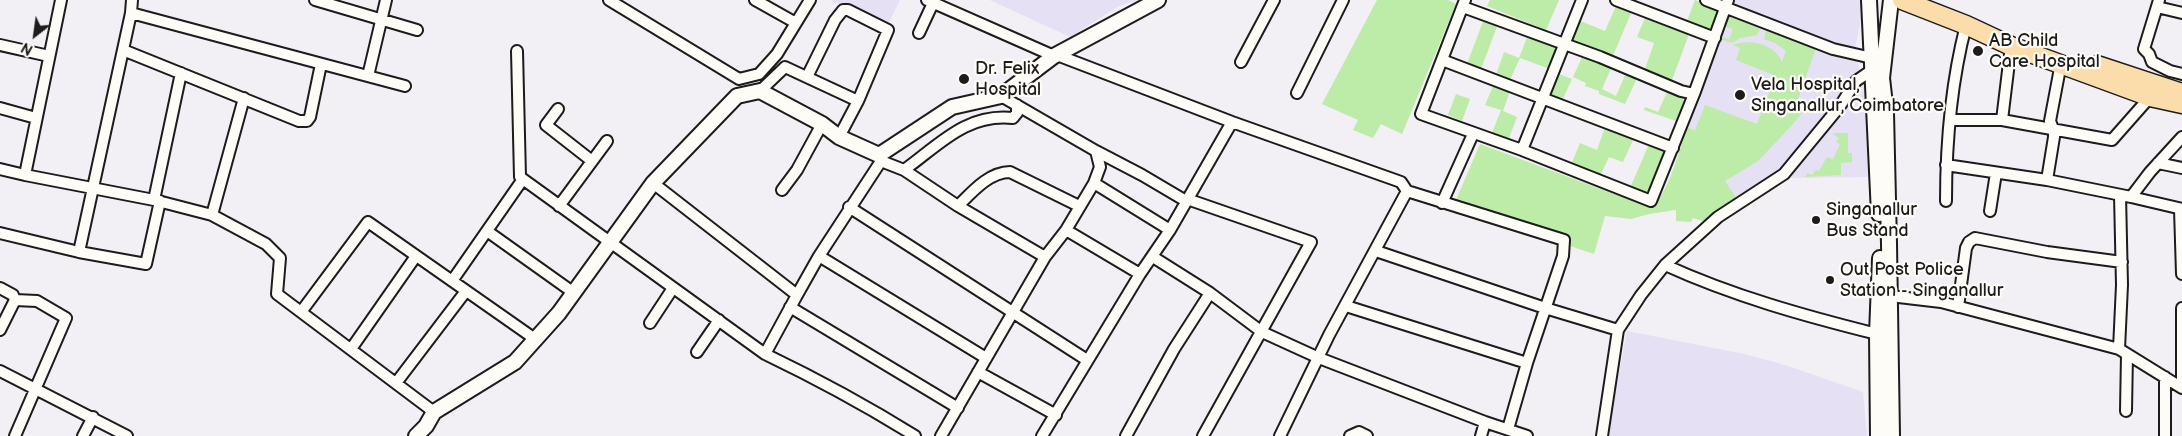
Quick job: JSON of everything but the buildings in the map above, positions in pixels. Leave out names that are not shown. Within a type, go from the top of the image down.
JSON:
[{"type":"highway","points":[[1902,0],[1966,25],[2011,46],[2061,63],[2157,92],[2182,93]]},
{"type":"highway","points":[[1928,0],[2060,52],[2182,104]]},
{"type":"street","points":[[24,174],[61,0]]},
{"type":"street","points":[[79,252],[131,13],[132,0]]},
{"type":"street","points":[[315,0],[417,30]]},
{"type":"street","points":[[368,76],[386,0]]},
{"type":"street","points":[[609,0],[739,79],[759,74],[778,54],[810,0]]},
{"type":"street","points":[[755,0],[796,23]]},
{"type":"street","points":[[760,91],[822,124],[839,137],[879,156],[952,107],[1001,96],[1056,56],[1158,0]]},
{"type":"street","points":[[1241,62],[1274,0]]},
{"type":"street","points":[[1297,93],[1343,0]]},
{"type":"street","points":[[1522,150],[1582,0]]},
{"type":"street","points":[[1616,0],[1715,38]]},
{"type":"street","points":[[1706,0],[1726,4],[1872,64]]},
{"type":"street","points":[[1869,0],[1880,232],[1880,293],[1877,334],[1878,436]]},
{"type":"street","points":[[1891,0],[1882,78],[1886,123],[1892,436]]},
{"type":"street","points":[[919,33],[930,1],[1056,56],[1232,122],[1401,182],[1408,191],[1564,240],[1563,256],[1527,363],[1508,429]]},
{"type":"street","points":[[1694,94],[1681,91],[1600,57],[1563,45],[1464,3],[1421,114],[1522,150],[1651,201],[1694,94],[1726,4]]},
{"type":"street","points":[[2182,13],[2158,3],[2144,49],[2149,54],[2152,62],[2170,71],[2182,74]]},
{"type":"street","points":[[807,77],[835,20],[843,10],[848,10],[884,26],[888,30],[888,34],[858,101],[839,137]]},
{"type":"street","points":[[131,13],[405,86]]},
{"type":"street","points":[[1946,202],[1946,165],[1956,63],[1966,25]]},
{"type":"street","points":[[0,45],[49,56]]},
{"type":"street","points":[[2002,120],[2011,46]]},
{"type":"street","points":[[123,50],[299,121],[307,121],[310,117],[321,64]]},
{"type":"street","points":[[517,51],[520,177],[523,180],[765,354],[861,403],[915,436]]},
{"type":"street","points":[[1442,60],[1673,148]]},
{"type":"street","points":[[2047,180],[2054,131],[2050,121],[2061,63]]},
{"type":"street","points":[[1602,436],[1618,330],[1641,295],[1665,265],[1718,217],[1784,174],[1840,106],[1856,81],[1872,64]]},
{"type":"street","points":[[416,436],[426,426],[434,412],[515,362],[559,313],[653,183],[737,96],[760,91],[785,67],[858,101]]},
{"type":"street","points":[[1950,120],[2002,120],[2054,131],[2112,140],[2157,92],[2170,71]]},
{"type":"street","points":[[0,233],[79,252],[146,264],[181,73]]},
{"type":"street","points":[[1001,96],[1096,152],[1128,167],[1187,200],[1311,242],[1203,436]]},
{"type":"street","points":[[212,214],[244,98]]},
{"type":"street","points":[[904,170],[967,124],[980,119],[999,116],[1013,118],[1018,113],[1017,105]]},
{"type":"street","points":[[0,108],[36,118]]},
{"type":"street","points":[[558,110],[546,125],[592,161]]},
{"type":"street","points":[[1042,436],[1140,274],[1170,230],[1232,122]]},
{"type":"street","points":[[782,190],[798,170],[822,124]]},
{"type":"street","points":[[1442,203],[1473,134]]},
{"type":"street","points":[[2131,197],[2182,137]]},
{"type":"street","points":[[559,206],[607,141]]},
{"type":"street","points":[[946,435],[958,408],[1044,257],[1066,230],[1094,183],[1100,167],[1096,152]]},
{"type":"street","points":[[765,354],[818,256],[881,161],[904,170],[958,206],[1044,257]]},
{"type":"street","points":[[2158,163],[2182,168]]},
{"type":"street","points":[[1946,165],[2047,180],[2181,209],[2182,274]]},
{"type":"street","points":[[0,168],[157,200],[212,214],[266,244],[280,258],[277,294],[434,412]]},
{"type":"street","points":[[958,206],[988,180],[1002,172],[1010,172],[1079,206]]},
{"type":"street","points":[[1990,211],[1996,173]]},
{"type":"street","points":[[452,281],[523,180]]},
{"type":"street","points":[[653,183],[797,295]]},
{"type":"street","points":[[1094,183],[1170,230]]},
{"type":"street","points":[[1280,436],[1346,306],[1408,191]]},
{"type":"street","points":[[2120,195],[2126,411]]},
{"type":"street","points":[[849,207],[1087,360]]},
{"type":"street","points":[[301,312],[368,222],[535,339]]},
{"type":"street","points":[[1066,230],[1140,274]]},
{"type":"street","points":[[487,231],[574,292]]},
{"type":"street","points":[[1958,307],[1966,248],[1975,238],[2046,252],[2122,262]]},
{"type":"street","points":[[1376,251],[1545,308],[1618,330]]},
{"type":"street","points":[[351,350],[416,256]]},
{"type":"street","points":[[818,256],[986,358]]},
{"type":"street","points":[[1153,257],[1210,293],[1262,332],[1320,358],[1485,422],[1527,436]]},
{"type":"street","points":[[1665,265],[1703,282],[1822,320],[1877,334]]},
{"type":"street","points":[[0,288],[13,295],[15,300]]},
{"type":"street","points":[[650,323],[673,288]]},
{"type":"street","points":[[396,383],[466,291]]},
{"type":"street","points":[[1126,436],[1174,349],[1210,293]]},
{"type":"street","points":[[1890,296],[1940,302],[2123,351],[2182,387],[2182,308]]},
{"type":"street","points":[[0,330],[15,300]]},
{"type":"street","points":[[15,300],[37,301],[66,318],[15,436]]},
{"type":"street","points":[[1346,306],[1527,363]]},
{"type":"street","points":[[790,307],[958,408]]},
{"type":"street","points":[[696,352],[718,320]]},
{"type":"street","points":[[0,371],[127,436]]},
{"type":"street","points":[[978,372],[1056,415]]},
{"type":"street","points":[[2165,378],[2165,436]]},
{"type":"street","points":[[83,436],[92,417]]},
{"type":"street","points":[[1481,436],[1485,422]]},
{"type":"street","points":[[1350,436],[1359,432],[1367,436]]},
{"type":"shaded area","points":[[830,0],[900,0],[888,24]]},
{"type":"shaded area","points":[[990,0],[1139,0],[1119,6],[1070,37]]},
{"type":"shaded area","points":[[1716,0],[1862,0],[1863,8],[1853,59],[1857,61],[1865,86],[1868,177],[1786,178],[1742,206],[1725,182],[1695,130],[1687,127],[1732,7]]},
{"type":"shaded area","points":[[1627,331],[1744,354],[1785,365],[1863,392],[1867,436],[1607,436]]},
{"type":"green space","points":[[1377,0],[1448,0],[1456,4],[1402,134],[1381,124],[1373,138],[1353,130],[1358,120],[1322,104]]},
{"type":"green space","points":[[1490,0],[1559,0],[1546,30],[1487,6]]},
{"type":"green space","points":[[1695,0],[1720,10],[1711,28],[1705,29],[1687,21]]},
{"type":"green space","points":[[1616,6],[1632,11],[1612,58],[1571,40],[1578,20],[1605,31]]},
{"type":"green space","points":[[1729,15],[1760,29],[1757,35],[1740,38],[1732,43],[1720,39],[1721,37],[1729,39],[1733,29],[1725,26]]},
{"type":"green space","points":[[1645,18],[1689,34],[1672,80],[1645,69],[1654,43],[1637,37]]},
{"type":"green space","points":[[1484,19],[1498,24],[1481,69],[1467,64]]},
{"type":"green space","points":[[1766,30],[1816,48],[1796,105],[1805,109],[1758,161],[1725,181],[1737,199],[1715,212],[1706,222],[1693,218],[1691,222],[1676,221],[1676,210],[1631,219],[1605,216],[1594,254],[1453,207],[1480,144],[1651,206],[1663,193],[1668,183],[1687,127],[1695,130],[1705,105],[1757,124],[1776,76],[1736,60],[1740,48],[1733,45],[1747,42],[1761,44],[1774,51],[1782,62],[1786,51],[1775,43],[1764,39]]},
{"type":"green space","points":[[1528,35],[1556,46],[1558,50],[1550,69],[1520,58],[1510,80],[1496,75],[1504,52],[1519,58]]},
{"type":"green space","points":[[1583,55],[1612,66],[1602,89],[1616,96],[1626,73],[1637,78],[1625,104],[1599,94],[1599,91],[1585,86],[1586,83],[1573,77]]},
{"type":"green space","points":[[1557,73],[1572,79],[1562,101],[1553,98],[1551,91]]},
{"type":"green space","points":[[1494,84],[1510,91],[1503,111],[1517,117],[1509,138],[1492,133],[1501,110],[1485,105]]},
{"type":"green space","points":[[1667,92],[1682,98],[1684,101],[1676,121],[1644,110],[1645,107],[1658,112]]},
{"type":"green space","points":[[1456,94],[1470,99],[1462,121],[1448,115]]},
{"type":"green space","points":[[1605,127],[1634,138],[1623,162],[1609,157],[1600,176],[1571,165],[1580,143],[1597,150]]},
{"type":"green space","points":[[1834,133],[1848,133],[1848,153],[1852,153],[1852,162],[1841,163],[1841,175],[1805,177],[1808,173],[1812,175],[1816,170],[1819,171],[1827,157],[1833,159],[1840,144],[1836,142],[1839,138]]},
{"type":"green space","points":[[1650,142],[1665,148],[1649,193],[1630,188]]},
{"type":"place","name":"AB Child Care Hospital","points":[[1978,51]]},
{"type":"place","name":"Dr. Felix Hospital","points":[[964,79]]},
{"type":"place","name":"Vela Hospital, Singanallur, Coimbatore","points":[[1740,95]]},
{"type":"place","name":"Singanallur Bus Stand","points":[[1816,220]]},
{"type":"place","name":"Out Post Police Station - Singanallur","points":[[1830,280]]}]
